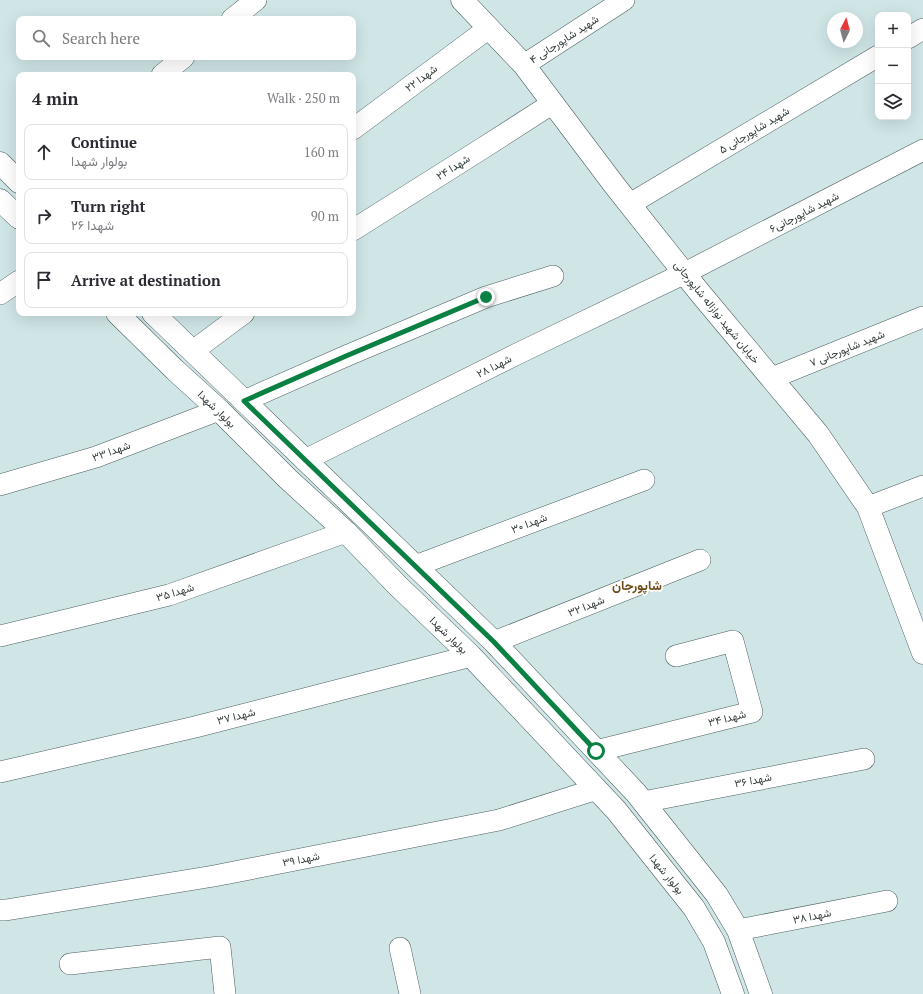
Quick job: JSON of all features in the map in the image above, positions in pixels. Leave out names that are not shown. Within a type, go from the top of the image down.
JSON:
[{"type":"main road","name":"خیابان شهید نوازاله شاپورجانی","points":[[462,0],[524,65],[630,204],[818,434],[868,507],[920,640]]},
{"type":"main road","points":[[0,164],[16,179]]},
{"type":"main road","points":[[0,200],[16,215]]},
{"type":"main road","name":"بولوار شهدا","points":[[120,316],[175,370],[219,410],[288,479],[346,532],[397,585],[471,656],[598,789],[694,908],[714,942],[733,994]]},
{"type":"main road","points":[[156,316],[494,642],[636,793],[717,895],[738,930],[762,994]]},
{"type":"street","points":[[236,16],[256,0]]},
{"type":"street","name":"شهید شاپورجانی ۴","points":[[524,65],[624,0]]},
{"type":"street","name":"شهدا ۲۲","points":[[356,127],[489,28]]},
{"type":"street","points":[[911,36],[923,29]]},
{"type":"street","name":"شهید شاپورجانی ۵","points":[[630,204],[875,58]]},
{"type":"street","points":[[166,72],[180,60]]},
{"type":"street","name":"شهدا ۲۴","points":[[356,228],[553,103]]},
{"type":"street","name":"شهید شاپورجانی۶","points":[[685,273],[923,150]]},
{"type":"street","name":"شهدا ۲۸","points":[[306,460],[510,358],[685,273]]},
{"type":"street","points":[[244,401],[486,297],[553,276]]},
{"type":"street","points":[[0,294],[16,283]]},
{"type":"street","points":[[193,351],[240,316]]},
{"type":"street","name":"شهید شاپورجانی ۷","points":[[772,378],[923,317]]},
{"type":"street","name":"شهدا ۳۳","points":[[0,485],[96,457],[219,410]]},
{"type":"street","name":"شهدا ۳۰","points":[[415,566],[644,480]]},
{"type":"street","points":[[868,507],[923,486]]},
{"type":"street","name":"شهدا ۳۵","points":[[0,636],[169,595],[346,532]]},
{"type":"street","name":"شهدا ۳۲","points":[[494,642],[700,560]]},
{"type":"street","name":"شهدا ۳۴","points":[[596,751],[752,712],[732,641],[676,656]]},
{"type":"street","name":"شهدا ۳۷","points":[[0,772],[195,727],[471,656]]},
{"type":"street","name":"شهدا ۳۶","points":[[643,802],[864,759]]},
{"type":"street","name":"شهدا ۳۹","points":[[0,910],[214,876],[499,820],[598,789]]},
{"type":"street","name":"شهدا ۳۸","points":[[738,930],[887,901]]},
{"type":"street","points":[[70,964],[220,947],[225,994]]},
{"type":"street","points":[[400,948],[410,994]]},
{"type":"district","name":"شاپورجان","points":[[637,585]]},
{"type":"route","points":[[486,297],[244,401],[494,642],[596,751]]}]
